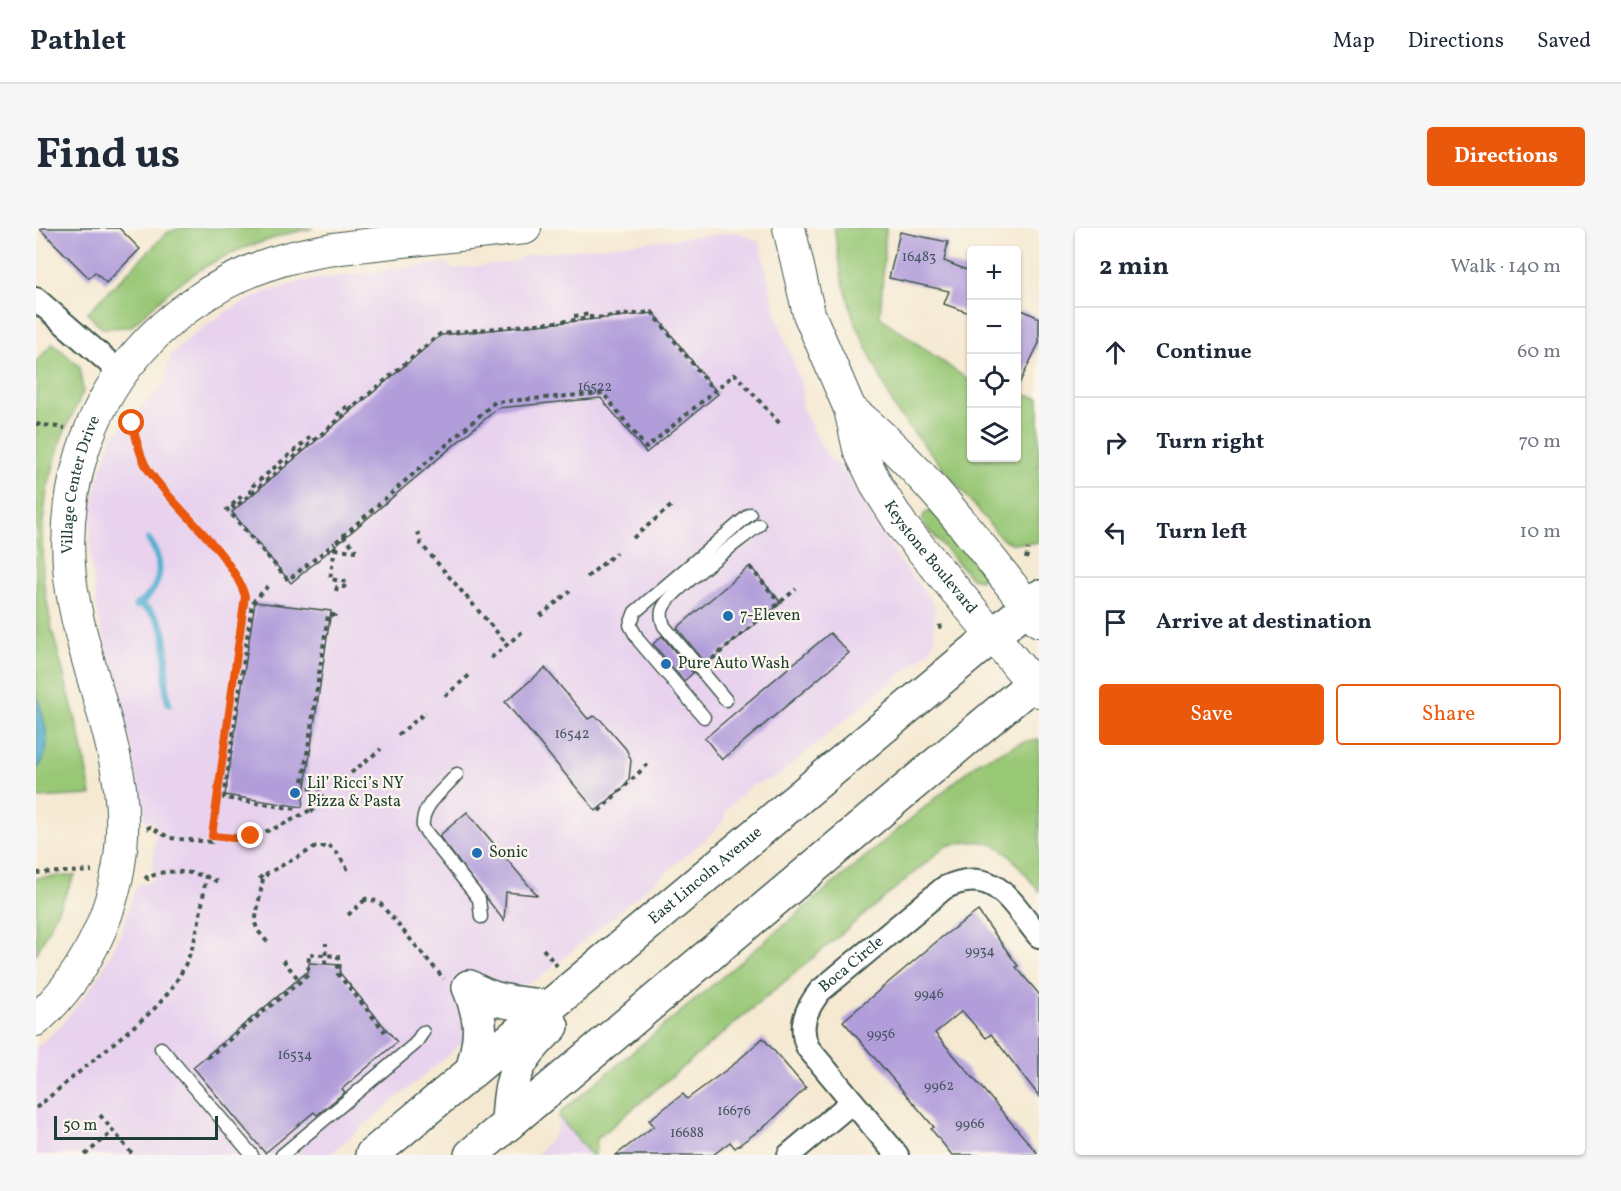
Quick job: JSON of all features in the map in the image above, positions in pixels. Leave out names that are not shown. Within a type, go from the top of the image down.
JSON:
[{"type":"main road","name":"East Lincoln Avenue","points":[[372,1155],[980,645],[1035,608]]},
{"type":"main road","points":[[471,1155],[1005,706],[1037,684]]},
{"type":"main road","points":[[508,1124],[510,1089],[515,1071],[530,1047],[635,956],[660,914]]},
{"type":"main road","points":[[472,1071],[481,1041],[481,1021],[469,987],[489,999],[548,1007]]},
{"type":"street","name":"Village Center Drive","points":[[36,1020],[60,996],[88,955],[111,901],[118,865],[121,820],[120,787],[76,612],[70,576],[69,529],[76,478],[84,447],[100,409],[121,373],[148,341],[186,308],[220,286],[257,268],[313,252],[478,230],[525,228]]},
{"type":"street","name":"Keystone Boulevard","points":[[789,228],[809,314],[850,409],[859,449],[894,514],[980,645],[1037,684]]},
{"type":"street","points":[[36,299],[121,373]]},
{"type":"street","name":"Keystone Boulevard","points":[[850,409],[886,437],[1035,608]]},
{"type":"street","name":"Boca Circle","points":[[897,1155],[815,1058],[805,1042],[803,1022],[808,1008],[820,992],[944,888],[969,878],[982,879],[996,887],[1039,936]]},
{"type":"street","points":[[789,1155],[852,1102]]},
{"type":"lane","points":[[704,717],[639,641],[630,625],[635,612],[750,514]]},
{"type":"lane","points":[[726,700],[664,626],[661,618],[663,608],[689,582],[759,525]]},
{"type":"lane","points":[[457,774],[440,795],[429,802],[422,820],[423,828],[479,899],[481,917]]},
{"type":"lane","points":[[282,1155],[415,1044],[423,1032]]},
{"type":"lane","points":[[161,1048],[252,1155]]},
{"type":"path","points":[[243,495],[232,505],[234,508],[440,334],[652,312],[714,391]]},
{"type":"path","points":[[574,316],[591,314],[591,318]]},
{"type":"path","points":[[226,508],[288,580],[336,542],[495,402],[603,393],[646,447],[737,375],[782,426]]},
{"type":"path","points":[[337,415],[349,405],[352,409]]},
{"type":"path","points":[[132,423],[148,469],[228,564],[242,585],[245,596],[211,843],[170,838],[150,827],[147,829]]},
{"type":"path","points":[[36,424],[68,428]]},
{"type":"path","points":[[252,493],[249,489],[313,435]]},
{"type":"path","points":[[633,538],[671,506]]},
{"type":"path","points":[[418,532],[421,544],[507,645]]},
{"type":"path","points":[[334,549],[356,551],[343,535]]},
{"type":"path","points":[[336,542],[330,579],[347,582],[344,587],[337,587],[336,591]]},
{"type":"path","points":[[1026,559],[1028,549]]},
{"type":"path","points":[[587,577],[616,553]]},
{"type":"path","points":[[750,567],[780,603]]},
{"type":"path","points":[[268,586],[252,603],[224,798],[296,809]]},
{"type":"path","points":[[708,663],[796,589]]},
{"type":"path","points":[[540,616],[570,591]]},
{"type":"path","points":[[212,836],[234,838],[277,829],[313,811],[323,797],[321,789],[302,788],[328,615],[335,615],[335,612]]},
{"type":"path","points":[[491,658],[522,632]]},
{"type":"path","points":[[445,696],[472,674]]},
{"type":"path","points":[[398,735],[426,712]]},
{"type":"path","points":[[351,773],[381,750]]},
{"type":"path","points":[[599,811],[650,762]]},
{"type":"path","points":[[269,944],[258,931],[255,923],[261,878],[316,847],[330,846],[348,870]]},
{"type":"path","points":[[36,873],[96,871]]},
{"type":"path","points":[[145,876],[148,879],[154,873],[166,871],[206,876],[221,882]]},
{"type":"path","points":[[36,1108],[151,1012],[168,993],[180,975],[195,944],[206,876]]},
{"type":"path","points":[[348,915],[365,899],[378,901],[446,982]]},
{"type":"path","points":[[325,964],[326,943]]},
{"type":"path","points":[[543,949],[558,966]]},
{"type":"path","points":[[207,1058],[308,975],[309,954],[338,956],[338,974],[385,1032]]},
{"type":"path","points":[[283,960],[300,981]]},
{"type":"path","points":[[100,1115],[133,1155]]},
{"type":"path","points":[[85,1155],[113,1131]]},
{"type":"shaded area","points":[[737,232],[758,241],[761,247],[776,314],[803,390],[801,406],[827,456],[841,465],[899,560],[935,605],[934,641],[929,651],[776,777],[750,786],[725,811],[725,818],[716,830],[541,977],[514,989],[454,1050],[329,1155],[36,1155],[36,1048],[61,1025],[95,983],[119,938],[134,892],[140,883],[147,884],[152,879],[156,829],[153,822],[145,821],[143,816],[131,745],[97,611],[90,552],[91,517],[98,479],[110,442],[116,432],[164,386],[168,380],[166,372],[171,355],[194,334],[229,310],[261,294],[301,281],[445,263],[453,269],[515,262],[525,255]]},
{"type":"shaded area","points":[[559,1117],[591,1155],[537,1155],[556,1133]]},
{"type":"green space","points":[[180,228],[313,228],[238,250],[206,266],[173,288],[130,327],[102,328],[87,313],[167,233]]},
{"type":"green space","points":[[834,228],[886,228],[880,317],[967,379],[967,462],[1021,462],[1021,394],[1039,398],[1039,543],[1011,543],[1002,539],[896,411],[854,320],[842,278]]},
{"type":"green space","points":[[53,343],[80,367],[83,392],[61,439],[47,490],[42,530],[43,579],[52,630],[81,740],[91,795],[36,798],[36,362]]},
{"type":"green space","points":[[933,510],[986,573],[980,580],[971,578],[922,522],[924,514]]},
{"type":"green space","points":[[1039,739],[1039,891],[1010,856],[991,844],[964,842],[946,846],[597,1139],[595,1155],[591,1155],[559,1117],[561,1112],[981,760],[1015,745]]},
{"type":"green space","points":[[75,875],[36,955],[36,878]]},
{"type":"water","points":[[36,690],[47,742],[46,752],[36,770]]},
{"type":"building","points":[[39,228],[119,228],[140,249],[106,283],[95,272],[89,278]]},
{"type":"building","points":[[900,232],[948,242],[944,261],[967,270],[967,312],[944,304],[949,291],[889,278]]},
{"type":"building","points":[[1022,310],[1039,318],[1039,343],[1021,380],[1021,354]]},
{"type":"building","points":[[654,313],[718,394],[646,453],[601,398],[498,408],[291,583],[232,512],[441,335]]},
{"type":"building","name":"7-Eleven","points":[[750,566],[781,603],[706,664],[677,628]]},
{"type":"building","points":[[255,602],[331,611],[302,807],[225,795]]},
{"type":"building","name":"7-Eleven","points":[[830,633],[849,653],[722,760],[705,738]]},
{"type":"building","points":[[662,636],[693,673],[684,681],[653,644]]},
{"type":"building","points":[[545,668],[588,719],[594,716],[600,719],[626,749],[631,760],[629,779],[624,787],[596,811],[505,702]]},
{"type":"building","name":"Sonic","points":[[467,812],[537,895],[506,892],[504,921],[439,836]]},
{"type":"building","points":[[978,911],[1018,966],[1016,967],[1039,994],[1039,1096],[991,1034],[986,1038],[962,1011],[935,1033],[1039,1155],[952,1155],[931,1129],[934,1127],[843,1021],[942,937]]},
{"type":"building","points":[[309,963],[341,965],[340,973],[397,1042],[342,1089],[345,1092],[317,1115],[314,1112],[265,1153],[193,1067],[308,971]]},
{"type":"building","points":[[763,1038],[806,1088],[769,1123],[735,1148],[730,1142],[713,1155],[616,1155],[654,1126],[649,1120],[683,1094],[687,1099],[733,1065]]},
{"type":"waterway","points":[[136,606],[151,592],[158,576],[158,559],[149,540]]},
{"type":"waterway","points":[[138,604],[152,613],[160,623],[165,636],[166,691],[169,704]]},
{"type":"place","name":"7-Eleven","points":[[728,616]]},
{"type":"place","name":"Pure Auto Wash","points":[[666,664]]},
{"type":"place","name":"Lil’ Ricci’s NY Pizza & Pasta","points":[[295,793]]},
{"type":"place","name":"Sonic","points":[[477,853]]},
{"type":"route","points":[[132,423],[148,469],[228,564],[242,585],[246,605],[212,836],[234,838],[251,836]]}]
